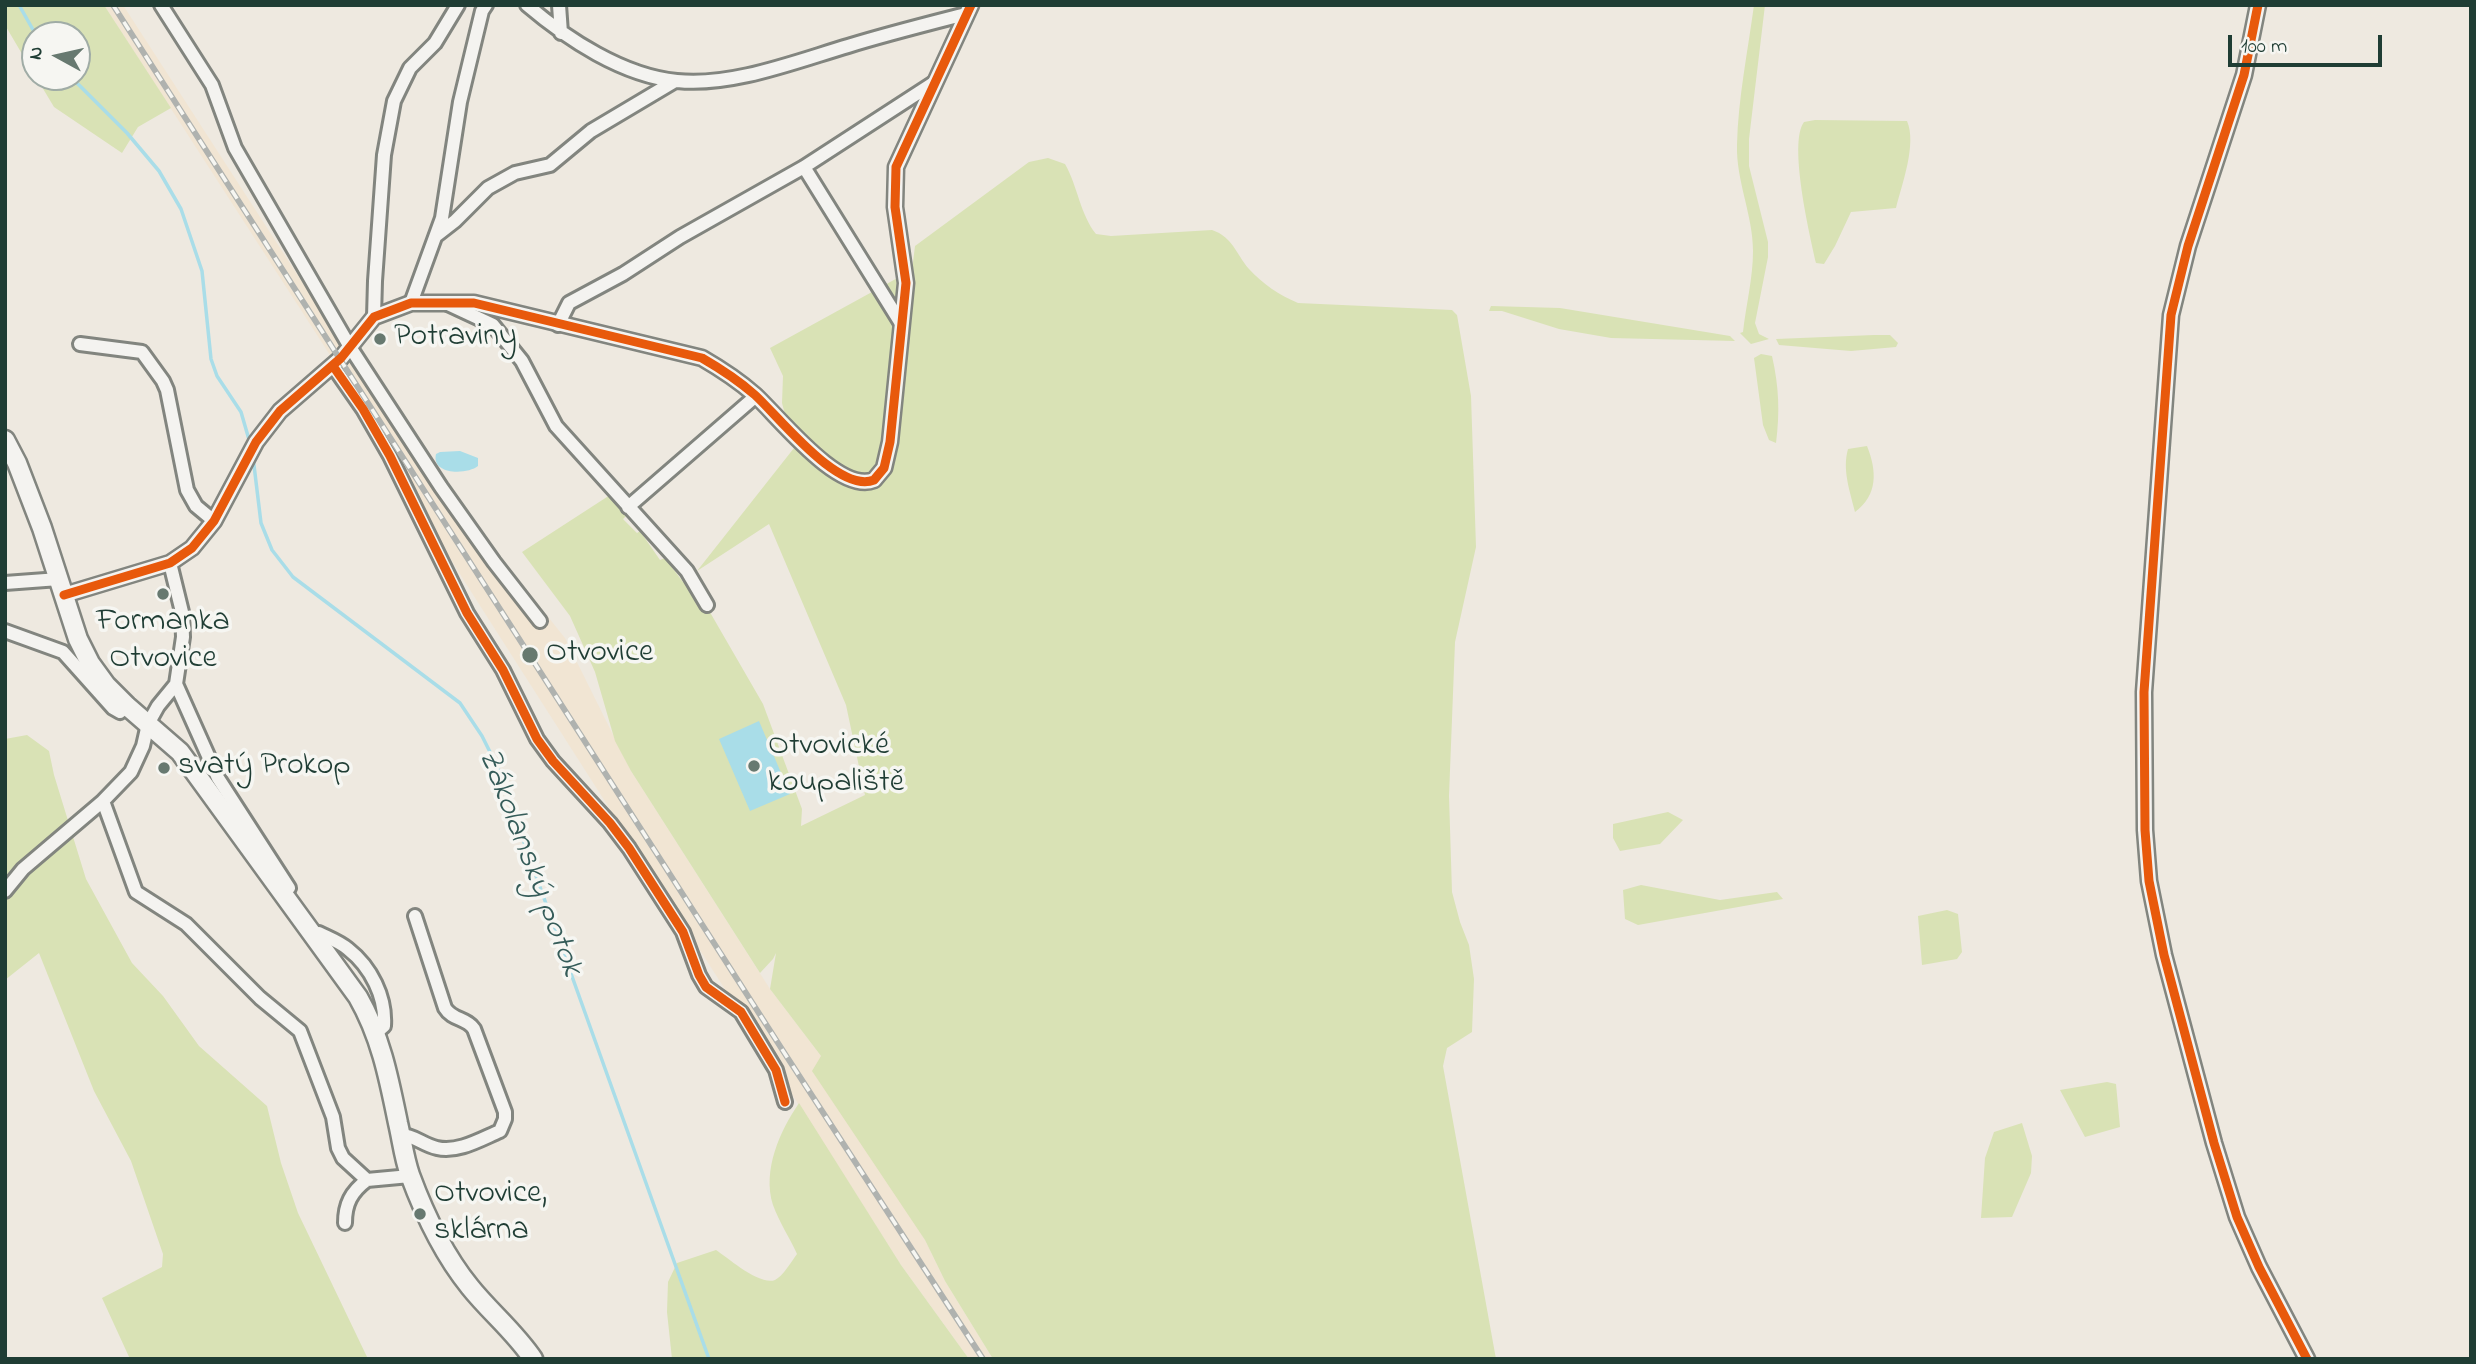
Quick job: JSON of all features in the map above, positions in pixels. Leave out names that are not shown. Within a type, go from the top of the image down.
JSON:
[{"type":"main road","points":[[5,440],[17,463],[84,651],[106,685],[180,752],[318,937],[358,997],[376,1033],[410,1176],[456,1268],[480,1300],[522,1342],[533,1359]]},
{"type":"street","points":[[161,5],[212,85],[235,148],[350,347],[441,487],[540,621]]},
{"type":"street","points":[[374,317],[384,155],[394,101],[410,68],[435,43],[458,5]]},
{"type":"street","points":[[411,303],[442,218],[460,102],[482,11],[486,5]]},
{"type":"street","points":[[527,5],[561,33],[625,68],[675,81],[704,82],[778,68],[969,10]]},
{"type":"street","points":[[559,5],[561,33]]},
{"type":"street","points":[[2258,5],[2244,75],[2188,246],[2171,315],[2144,692],[2145,830],[2149,881],[2164,955],[2233,1204],[2259,1267],[2307,1359]]},
{"type":"street","points":[[5,583],[62,587],[170,563],[192,548],[214,521],[256,442],[280,411],[333,366],[374,317],[411,303],[474,303],[702,358],[731,375],[756,396],[834,471],[856,482],[874,480],[884,468],[890,442],[906,283],[895,207],[896,167],[969,10]]},
{"type":"street","points":[[436,236],[488,188],[515,173],[550,165],[591,131],[675,81]]},
{"type":"street","points":[[558,325],[569,303],[804,167],[934,82]]},
{"type":"street","points":[[804,167],[902,325]]},
{"type":"street","points":[[448,304],[493,325],[522,361],[556,426],[687,571],[707,605]]},
{"type":"street","points":[[80,344],[142,352],[167,390],[187,490],[197,506],[214,521]]},
{"type":"street","points":[[333,366],[363,409],[390,456],[467,614],[503,670],[537,739],[629,848],[683,932],[706,987],[741,1012],[776,1070],[785,1102]]},
{"type":"street","points":[[628,507],[756,396]]},
{"type":"street","points":[[5,891],[23,869],[103,802],[131,772],[148,724],[158,706],[176,684],[183,637],[182,612],[170,563]]},
{"type":"street","points":[[5,631],[63,652],[113,708],[120,712],[127,706]]},
{"type":"street","points":[[176,684],[218,778],[318,937]]},
{"type":"street","points":[[103,802],[136,892],[186,924],[260,998],[300,1031],[333,1116],[338,1148],[343,1158],[367,1180]]},
{"type":"street","points":[[401,1135],[412,1136],[438,1149],[451,1149],[500,1131],[505,1119],[505,1112],[474,1030],[466,1021],[449,1014],[446,1008],[415,916]]},
{"type":"street","points":[[345,1223],[350,1198],[356,1188],[367,1180],[410,1176]]},
{"type":"shaded area","points":[[104,5],[123,5],[432,483],[503,561],[565,638],[631,771],[770,989],[821,1056],[925,1240],[945,1281],[993,1359],[969,1359],[901,1265],[463,579],[361,411],[339,369]]},
{"type":"green space","points":[[5,5],[104,5],[171,108],[138,127],[122,153],[54,107],[44,91],[91,91],[91,21],[21,21],[21,52],[5,25]]},
{"type":"green space","points":[[1754,5],[1765,5],[1749,139],[1749,166],[1768,242],[1768,257],[1755,323],[1759,334],[1769,339],[1751,344],[1740,333],[1743,332],[1753,251],[1737,145],[1741,92]]},
{"type":"green space","points":[[1907,121],[1910,130],[1908,164],[1896,208],[1851,212],[1824,264],[1816,263],[1799,169],[1800,133],[1804,122]]},
{"type":"green space","points":[[1048,158],[1065,164],[1086,218],[1096,234],[1111,236],[1212,230],[1230,241],[1260,280],[1298,303],[1452,310],[1457,315],[1471,396],[1476,547],[1455,642],[1449,796],[1452,892],[1469,945],[1474,979],[1472,1032],[1447,1048],[1443,1066],[1496,1359],[993,1359],[945,1281],[925,1240],[812,1071],[821,1056],[770,989],[776,953],[760,973],[631,771],[615,741],[595,672],[570,616],[522,552],[610,495],[626,516],[623,519],[637,533],[640,531],[660,560],[665,558],[683,582],[687,579],[700,595],[763,704],[802,809],[801,826],[865,795],[846,705],[769,524],[697,571],[794,448],[782,403],[783,376],[770,348],[912,270],[915,246],[1029,162]]},
{"type":"green space","points":[[1491,306],[1560,308],[1730,336],[1735,341],[1611,338],[1559,329],[1502,311],[1489,311]]},
{"type":"green space","points":[[1890,335],[1898,343],[1896,347],[1851,351],[1779,345],[1776,339]]},
{"type":"green space","points":[[1761,354],[1772,356],[1774,367],[1778,400],[1776,443],[1769,440],[1763,425],[1754,358]]},
{"type":"green space","points":[[1867,446],[1873,464],[1872,490],[1855,512],[1847,480],[1846,457],[1848,449]]},
{"type":"green space","points":[[27,735],[49,751],[86,879],[132,963],[163,996],[199,1046],[267,1106],[281,1163],[298,1213],[368,1359],[130,1359],[102,1298],[162,1267],[163,1254],[131,1161],[94,1091],[39,953],[5,980],[5,739]]},
{"type":"green space","points":[[1668,812],[1683,820],[1660,844],[1620,851],[1613,838],[1613,824]]},
{"type":"green space","points":[[1641,885],[1720,900],[1777,892],[1783,899],[1638,925],[1625,919],[1623,890]]},
{"type":"green space","points":[[1947,910],[1958,914],[1962,952],[1957,959],[1922,965],[1918,916]]},
{"type":"green space","points":[[2107,1082],[2116,1084],[2120,1127],[2085,1137],[2060,1090]]},
{"type":"green space","points":[[799,1103],[901,1265],[969,1359],[672,1359],[667,1312],[668,1282],[677,1263],[716,1250],[753,1275],[769,1281],[781,1275],[797,1254],[773,1205],[770,1178],[771,1165],[780,1138]]},
{"type":"green space","points":[[2022,1123],[2032,1156],[2031,1173],[2012,1217],[1981,1218],[1985,1158],[1994,1132]]},
{"type":"water","points":[[460,451],[478,458],[478,466],[459,472],[444,469],[436,461],[436,454],[440,452]]},
{"type":"water","name":"Otvovické koupaliště","points":[[759,721],[790,794],[750,811],[719,739]]},
{"type":"waterway","name":"Zákolanský potok","points":[[19,5],[28,21]]},
{"type":"waterway","name":"Zákolanský potok","points":[[85,91],[127,133],[159,171],[181,209],[202,271],[211,359],[217,376],[241,412],[250,443]]},
{"type":"waterway","name":"Zákolanský potok","points":[[253,457],[261,523],[272,550],[293,577],[460,703],[482,736],[496,764],[709,1359]]},
{"type":"railway","points":[[113,5],[983,1359]]},
{"type":"cycle path","points":[[64,595],[170,563],[192,548],[214,521],[256,442],[280,411],[341,358],[374,317],[411,303],[474,303],[702,358],[755,395],[794,436],[828,465],[844,476],[860,481],[874,480],[884,468],[890,442],[906,283],[895,207],[896,167],[971,5]]},
{"type":"cycle path","points":[[2258,5],[2244,75],[2188,246],[2171,315],[2144,692],[2145,830],[2149,881],[2164,955],[2214,1143],[2237,1217],[2259,1267],[2307,1359]]},
{"type":"cycle path","points":[[333,366],[363,409],[390,456],[467,613],[503,670],[537,739],[629,848],[683,932],[706,987],[741,1012],[776,1070],[785,1102]]},
{"type":"place","name":"Potraviny","points":[[380,339]]},
{"type":"place","name":"Formanka Otvovice","points":[[163,594]]},
{"type":"place","name":"Otvovice","points":[[530,655]]},
{"type":"place","name":"Otvovické koupaliště","points":[[754,766]]},
{"type":"place","name":"svatý Prokop","points":[[164,768]]},
{"type":"place","name":"Otvovice, sklárna","points":[[420,1214]]}]
